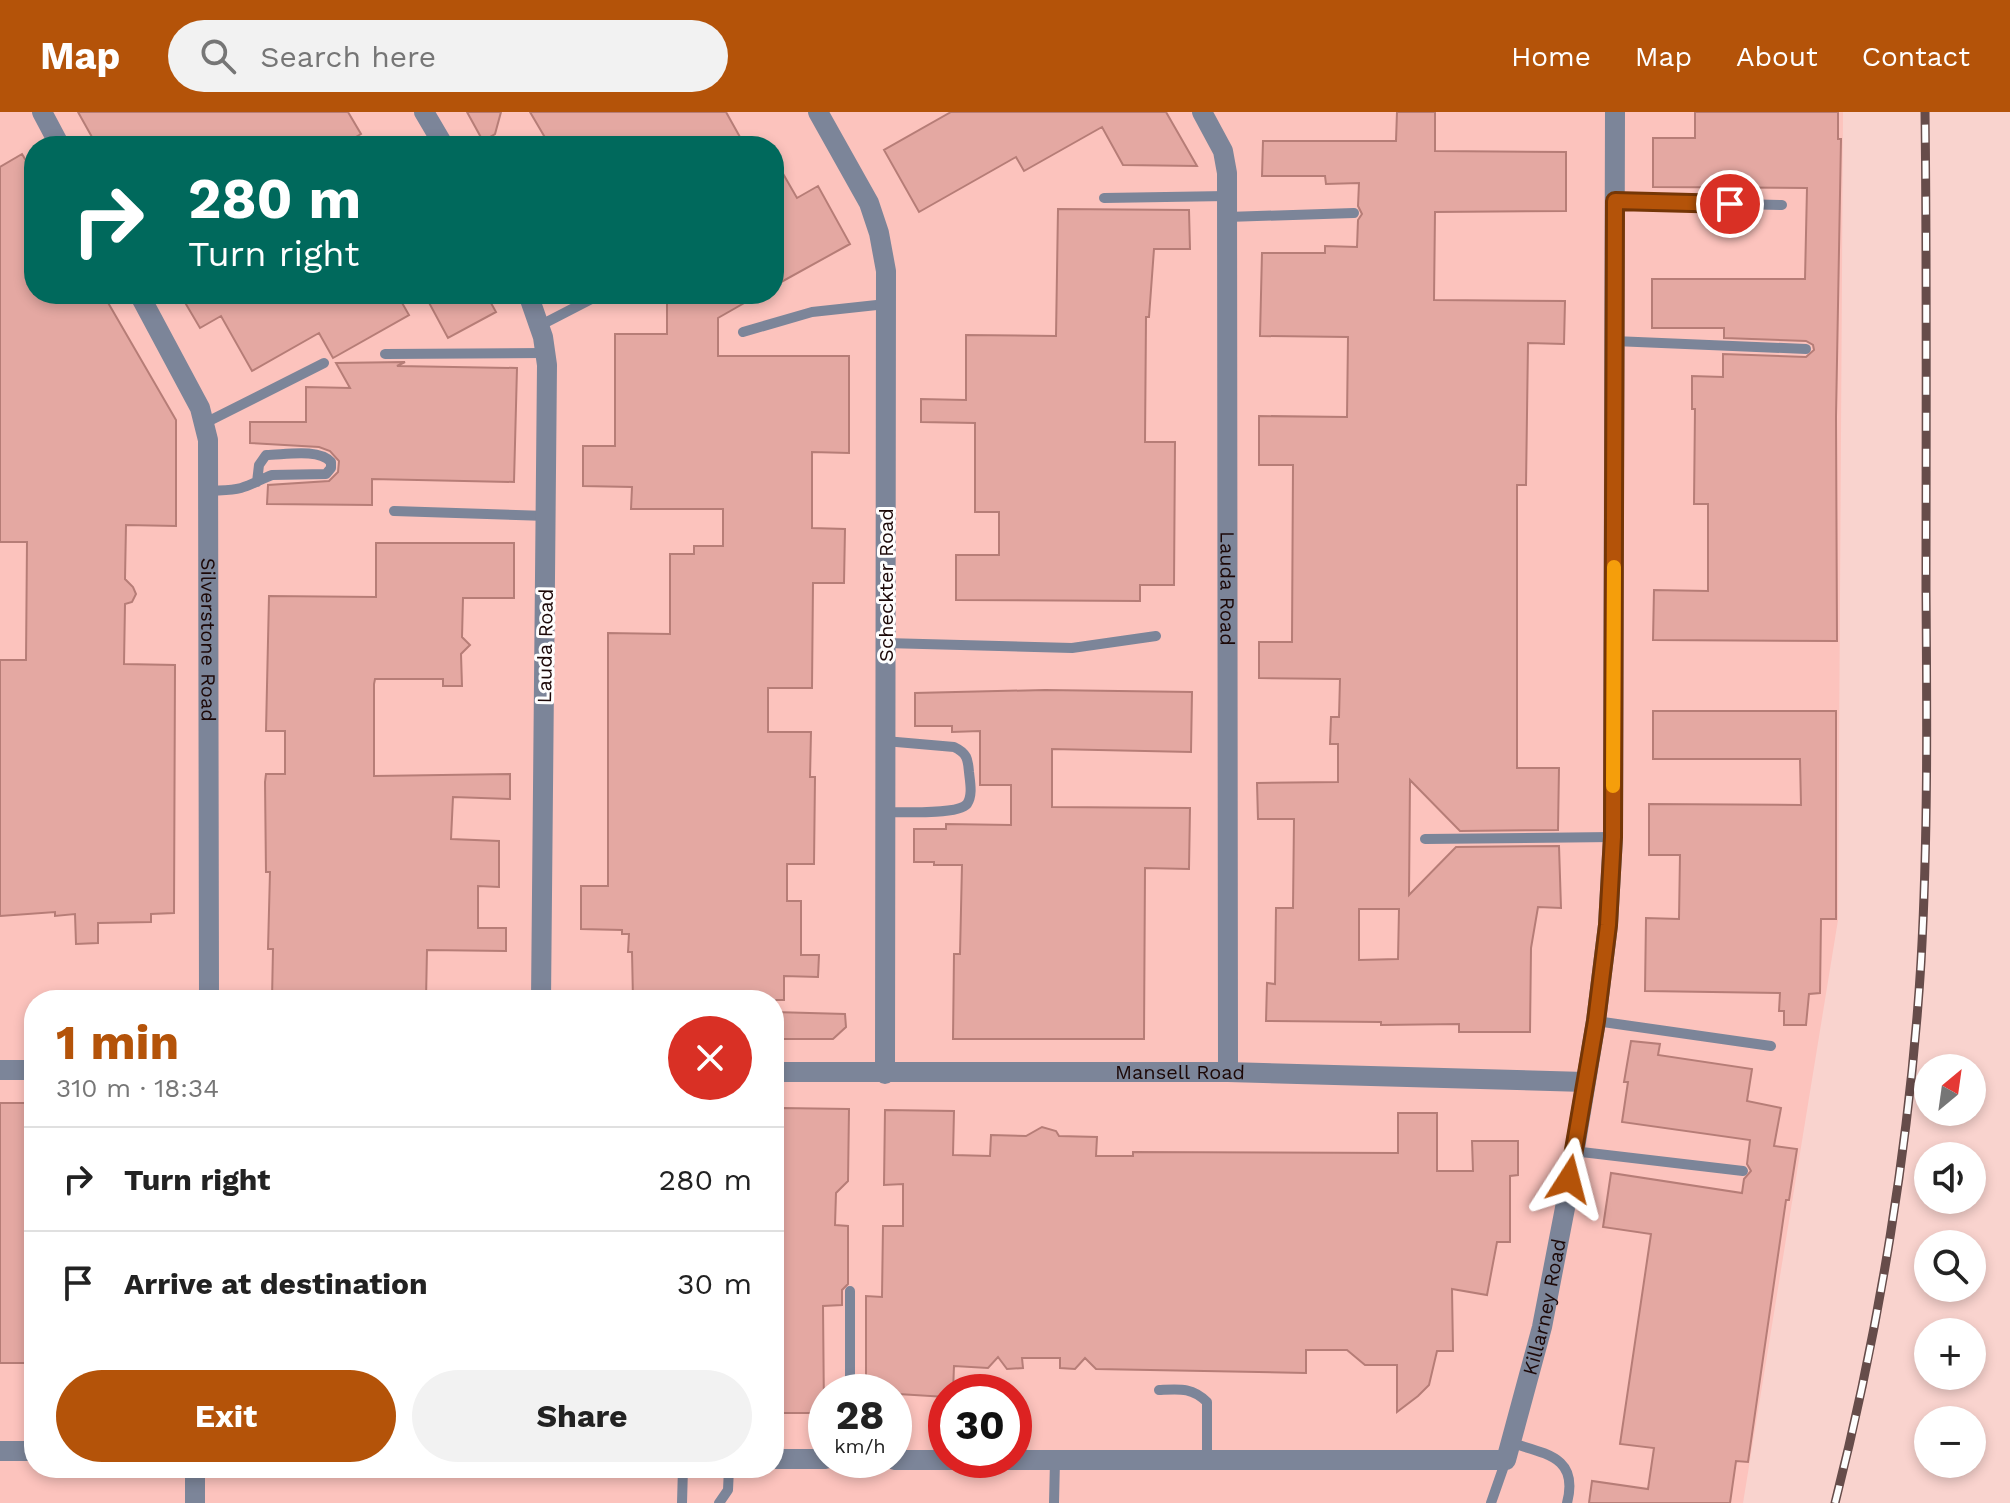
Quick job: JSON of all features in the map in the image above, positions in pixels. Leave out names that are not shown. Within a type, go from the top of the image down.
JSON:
[{"type":"street","points":[[42,112],[55,136]]},
{"type":"street","points":[[424,112],[438,136]]},
{"type":"street","name":"Scheckter Road","points":[[818,112],[869,203],[884,258],[885,1074]]},
{"type":"street","name":"Lauda Road","points":[[1202,112],[1223,151],[1227,173],[1228,1072]]},
{"type":"street","name":"Killarney Road","points":[[1509,1451],[1542,1327],[1596,1021],[1608,925],[1613,837],[1615,112]]},
{"type":"street","name":"Silverstone Road","points":[[144,304],[200,408],[208,440],[209,990]]},
{"type":"street","name":"Lauda Road","points":[[531,304],[545,353],[548,400],[541,990]]},
{"type":"street","points":[[0,1070],[24,1070]]},
{"type":"street","name":"Mansell Road","points":[[784,1072],[1228,1072],[1585,1082]]},
{"type":"street","points":[[0,1451],[24,1451]]},
{"type":"street","points":[[912,1460],[1207,1460],[1509,1451]]},
{"type":"street","points":[[784,1459],[808,1459]]},
{"type":"street","points":[[195,1478],[195,1503]]},
{"type":"lane","points":[[1104,198],[1227,196]]},
{"type":"lane","points":[[1615,201],[1782,205]]},
{"type":"lane","points":[[1227,217],[1354,213]]},
{"type":"lane","points":[[539,326],[582,304]]},
{"type":"lane","points":[[743,332],[812,312],[886,304]]},
{"type":"lane","points":[[1614,341],[1806,349]]},
{"type":"lane","points":[[385,354],[545,353]]},
{"type":"lane","points":[[205,423],[324,363]]},
{"type":"lane","points":[[208,491],[239,489],[257,482],[272,475],[326,474],[331,462],[327,457],[313,455],[266,455],[259,465],[257,482]]},
{"type":"lane","points":[[394,511],[547,516]]},
{"type":"lane","points":[[885,643],[1072,648],[1156,636]]},
{"type":"lane","points":[[885,741],[961,750],[968,759],[970,795],[967,804],[957,810],[885,812]]},
{"type":"lane","points":[[1425,839],[1613,837]]},
{"type":"lane","points":[[1596,1021],[1771,1046]]},
{"type":"lane","points":[[1573,1151],[1743,1171]]},
{"type":"lane","points":[[850,1291],[850,1374]]},
{"type":"lane","points":[[1159,1390],[1186,1389],[1198,1393],[1207,1402],[1207,1460]]},
{"type":"lane","points":[[1491,1503],[1509,1451],[1561,1462],[1569,1473],[1567,1503]]},
{"type":"lane","points":[[1054,1503],[1055,1461]]},
{"type":"lane","points":[[682,1503],[683,1478]]},
{"type":"lane","points":[[719,1503],[728,1490],[729,1478]]},
{"type":"shaded area","points":[[0,112],[1843,112],[1838,920],[1743,1503],[0,1503]]},
{"type":"building","points":[[78,112],[348,112],[361,134],[358,136],[91,136]]},
{"type":"building","points":[[467,112],[501,112],[495,134],[480,136]]},
{"type":"building","points":[[530,112],[726,112],[739,136],[544,136]]},
{"type":"building","points":[[951,112],[1166,112],[1197,166],[1123,165],[1102,127],[1024,171],[1016,157],[919,212],[884,150]]},
{"type":"building","points":[[1397,112],[1435,112],[1435,151],[1566,152],[1566,211],[1435,212],[1434,300],[1565,301],[1564,344],[1528,343],[1526,485],[1517,485],[1517,768],[1559,768],[1558,830],[1460,831],[1410,780],[1409,895],[1456,847],[1559,846],[1561,908],[1538,907],[1531,948],[1530,1032],[1459,1032],[1459,1024],[1266,1021],[1267,983],[1275,984],[1276,908],[1293,908],[1294,819],[1258,819],[1257,783],[1338,782],[1338,744],[1330,744],[1331,717],[1339,717],[1340,679],[1259,678],[1259,642],[1292,642],[1293,465],[1259,465],[1259,416],[1347,417],[1348,337],[1260,336],[1262,253],[1325,253],[1325,246],[1357,247],[1358,220],[1362,214],[1358,206],[1359,183],[1326,184],[1325,176],[1262,176],[1263,141],[1396,141]],"holes":[[[1359,909],[1399,909],[1398,959],[1359,960]]]},
{"type":"building","points":[[1695,112],[1838,112],[1838,139],[1841,139],[1836,417],[1837,641],[1653,640],[1654,590],[1708,591],[1708,504],[1694,504],[1695,409],[1692,409],[1692,376],[1723,377],[1723,354],[1806,357],[1814,350],[1813,345],[1806,341],[1724,338],[1724,328],[1652,328],[1652,279],[1805,279],[1807,188],[1653,187],[1653,138],[1695,138]]},
{"type":"building","points":[[22,154],[24,157],[24,304],[109,304],[176,420],[176,526],[126,525],[125,579],[136,594],[132,602],[125,604],[124,664],[175,665],[174,913],[151,914],[151,922],[98,923],[98,943],[76,944],[75,914],[55,916],[55,912],[0,916],[0,660],[26,660],[27,542],[0,542],[0,167]]},
{"type":"building","points":[[784,175],[797,198],[818,186],[850,244],[784,280]]},
{"type":"building","points":[[1058,209],[1189,210],[1190,249],[1154,249],[1149,317],[1146,317],[1145,442],[1175,442],[1174,585],[1140,585],[1140,601],[956,600],[956,555],[999,555],[999,512],[975,512],[975,423],[921,422],[921,399],[966,400],[966,335],[1056,336]]},
{"type":"building","points":[[186,304],[403,304],[409,315],[333,358],[319,333],[252,371],[221,316],[200,328]]},
{"type":"building","points":[[430,304],[492,304],[496,312],[448,338]]},
{"type":"building","points":[[667,304],[742,304],[718,318],[718,356],[849,356],[849,453],[812,452],[812,528],[845,529],[844,583],[813,583],[812,688],[768,688],[768,732],[811,732],[810,777],[815,777],[814,864],[787,864],[787,901],[801,901],[801,955],[819,955],[818,977],[784,976],[784,990],[633,990],[629,934],[622,934],[622,930],[581,929],[581,886],[608,886],[608,633],[670,634],[670,554],[694,554],[694,546],[723,546],[723,509],[631,509],[632,487],[583,486],[583,446],[615,446],[615,334],[667,334]]},
{"type":"building","points":[[405,362],[397,366],[517,368],[514,482],[372,479],[372,505],[267,504],[268,485],[329,481],[338,472],[339,461],[330,451],[319,447],[250,443],[250,422],[306,422],[306,387],[350,388],[336,363]]},
{"type":"building","points":[[376,543],[514,543],[514,598],[463,598],[462,637],[470,645],[461,654],[462,686],[443,686],[443,679],[375,679],[374,684],[374,776],[510,774],[510,799],[453,797],[451,839],[499,841],[499,887],[478,886],[478,928],[506,928],[506,951],[427,950],[426,990],[272,990],[273,949],[268,949],[270,872],[266,872],[265,782],[266,774],[285,774],[285,731],[266,731],[269,596],[376,597]]},
{"type":"building","points":[[1045,690],[1192,692],[1191,752],[1052,749],[1052,807],[1190,808],[1189,869],[1145,868],[1144,1039],[953,1039],[954,954],[960,954],[962,865],[914,862],[914,829],[946,829],[946,824],[1011,825],[1011,785],[980,785],[980,731],[952,732],[952,726],[915,726],[915,693]]},
{"type":"building","points":[[1653,711],[1836,711],[1836,919],[1821,919],[1820,993],[1809,994],[1806,1025],[1784,1025],[1784,1011],[1779,1011],[1780,993],[1645,991],[1646,918],[1679,919],[1680,855],[1649,855],[1649,804],[1801,805],[1800,759],[1653,759]]},
{"type":"building","points":[[784,1012],[845,1014],[846,1027],[833,1039],[784,1039]]},
{"type":"building","points":[[1631,1041],[1660,1044],[1658,1055],[1752,1069],[1747,1101],[1781,1108],[1774,1146],[1797,1149],[1789,1200],[1786,1200],[1748,1462],[1736,1461],[1730,1503],[1589,1503],[1592,1481],[1648,1489],[1654,1448],[1620,1444],[1651,1234],[1603,1227],[1611,1173],[1742,1193],[1744,1179],[1751,1171],[1747,1164],[1750,1140],[1622,1122],[1628,1082],[1624,1082]]},
{"type":"building","points":[[0,1103],[24,1103],[24,1363],[0,1363]]},
{"type":"building","points":[[784,1108],[849,1109],[848,1181],[836,1193],[835,1225],[848,1226],[848,1284],[842,1290],[842,1305],[823,1306],[824,1374],[808,1374],[808,1413],[784,1413]]},
{"type":"building","points":[[885,1110],[954,1111],[953,1155],[990,1156],[991,1135],[1026,1136],[1042,1127],[1056,1131],[1059,1136],[1097,1137],[1096,1156],[1133,1156],[1133,1152],[1398,1153],[1398,1113],[1437,1113],[1437,1171],[1473,1171],[1472,1141],[1518,1141],[1518,1175],[1510,1176],[1510,1242],[1497,1242],[1487,1295],[1452,1289],[1453,1351],[1437,1351],[1429,1385],[1397,1412],[1397,1365],[1365,1365],[1347,1350],[1306,1350],[1306,1373],[1096,1369],[1085,1358],[1075,1369],[1060,1368],[1060,1358],[1022,1358],[1023,1368],[1007,1369],[998,1357],[988,1368],[954,1366],[954,1374],[928,1374],[928,1396],[912,1395],[912,1374],[866,1374],[866,1296],[882,1297],[883,1226],[903,1226],[903,1184],[884,1185]]},
{"type":"railway","points":[[1835,1503],[1879,1303],[1901,1166],[1921,962],[1926,776],[1925,112]]},
{"type":"slow traffic","points":[[1613,786],[1614,567]]},
{"type":"route","points":[[1569,1179],[1596,1021],[1608,925],[1613,837],[1615,201],[1730,204]]}]
